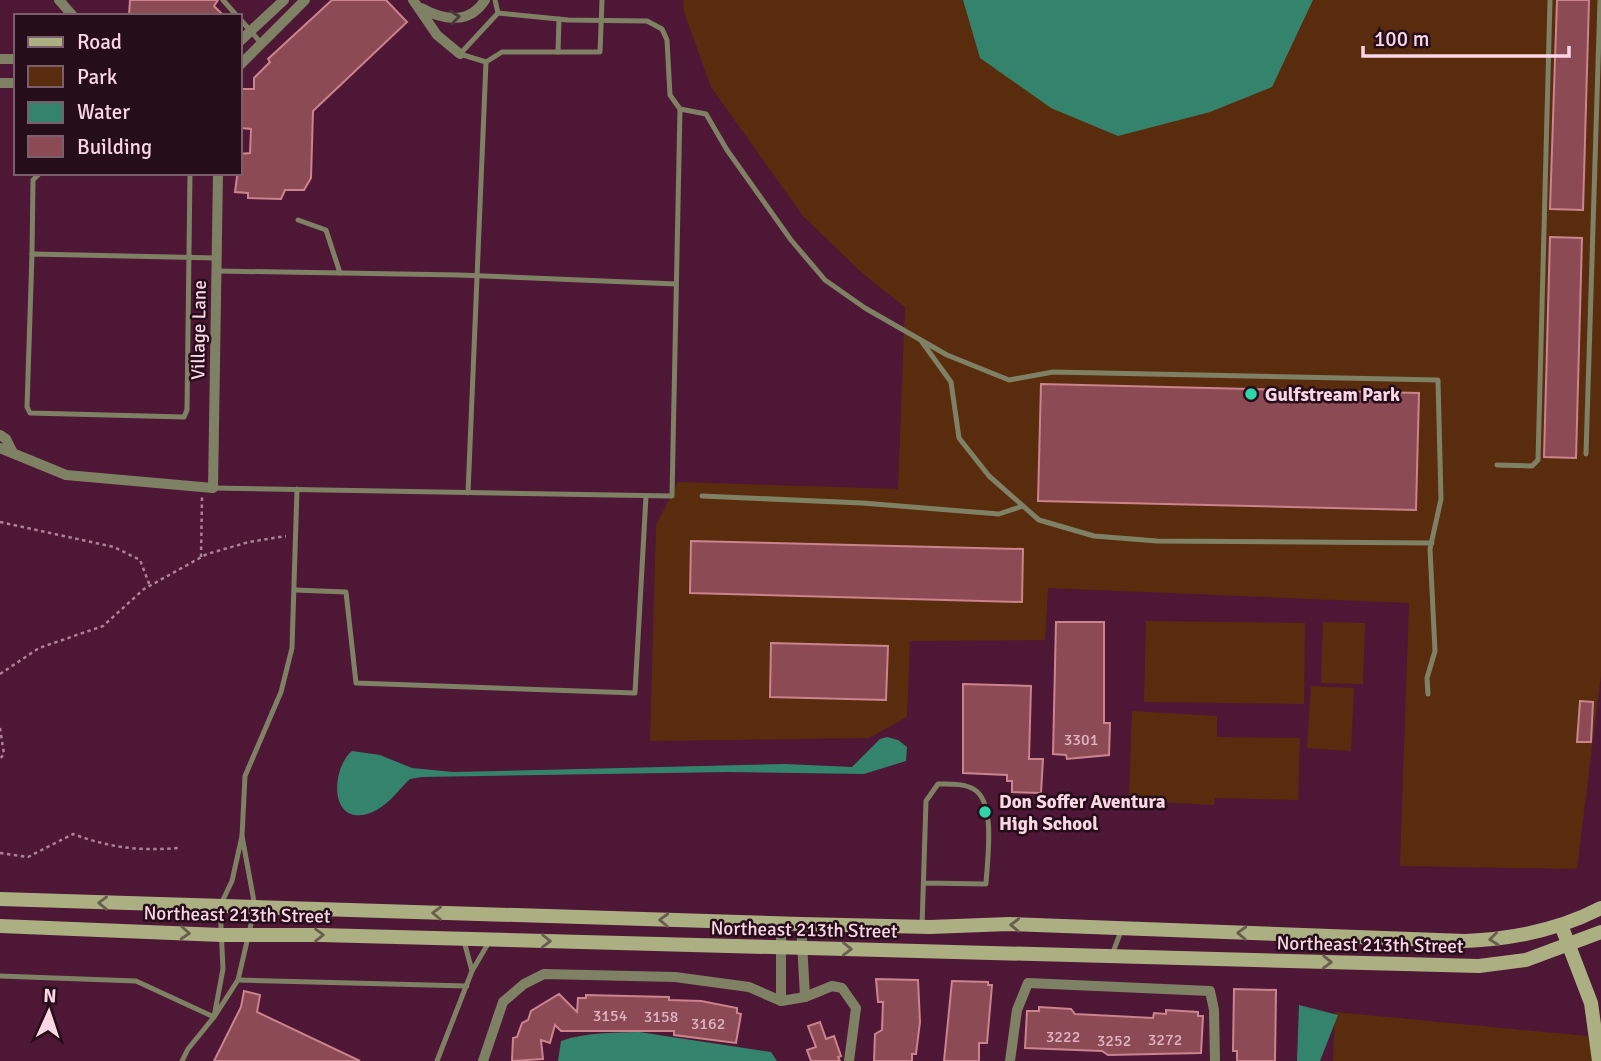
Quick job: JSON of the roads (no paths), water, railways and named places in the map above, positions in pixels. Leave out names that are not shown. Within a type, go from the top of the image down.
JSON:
[{"type":"street","points":[[59,0],[71,14]]},
{"type":"street","points":[[242,39],[284,0]]},
{"type":"street","points":[[242,63],[305,0]]},
{"type":"street","points":[[417,4],[440,18],[461,18],[479,9],[485,0]]},
{"type":"street","points":[[417,4],[437,35],[460,54]]},
{"type":"street","name":"Village Lane","points":[[208,487],[218,175]]},
{"type":"street","points":[[0,435],[6,439],[13,453]]},
{"type":"street","points":[[0,448],[66,475],[208,487]]},
{"type":"street","name":"Northeast 213th Street","points":[[0,899],[801,924],[1009,924],[1465,941],[1496,940],[1561,925],[1601,908]]},
{"type":"street","points":[[1584,917],[1599,937]]},
{"type":"street","points":[[781,923],[781,1001]]},
{"type":"street","points":[[801,924],[804,997]]},
{"type":"street","points":[[1561,925],[1591,1003],[1599,1061]]},
{"type":"street","name":"Northeast 213th Street","points":[[0,926],[251,936],[1479,965],[1526,960],[1599,937]]},
{"type":"street","points":[[483,1061],[503,1002],[524,984],[544,974],[675,977],[749,987],[781,1001],[804,997],[832,986],[842,988],[856,1008],[849,1061]]},
{"type":"street","points":[[1010,1061],[1017,1010],[1028,983],[1210,991],[1214,1010],[1215,1061]]},
{"type":"lane","points":[[223,0],[235,14]]},
{"type":"lane","points":[[495,0],[498,13]]},
{"type":"lane","points":[[498,13],[460,54],[486,62],[502,52],[600,52],[601,0]]},
{"type":"lane","points":[[1497,465],[1532,466],[1538,460],[1549,0]]},
{"type":"lane","points":[[1586,454],[1600,0]]},
{"type":"lane","points":[[208,487],[672,496],[680,109],[670,95],[667,40],[662,29],[647,21],[559,19],[498,13]]},
{"type":"lane","points":[[558,52],[559,19]]},
{"type":"lane","points":[[242,22],[261,44]]},
{"type":"lane","points":[[468,493],[486,62]]},
{"type":"lane","points":[[680,109],[706,114],[727,150],[791,240],[825,280],[921,341],[1009,380],[1053,372],[1438,380],[1441,499],[1432,543],[1435,651],[1427,678],[1428,694]]},
{"type":"lane","points":[[38,175],[33,180],[27,407],[30,413],[180,419],[187,410],[190,175]]},
{"type":"lane","points":[[298,220],[326,230],[340,273]]},
{"type":"lane","points":[[32,254],[217,258]]},
{"type":"lane","points":[[217,271],[477,276],[676,284]]},
{"type":"lane","points":[[921,341],[951,382],[959,438],[989,476],[1039,520],[1094,536],[1157,541],[1432,543]]},
{"type":"lane","points":[[214,1017],[223,969],[220,906],[232,881],[242,836],[245,776],[281,692],[292,648],[297,489]]},
{"type":"lane","points":[[295,590],[346,592],[356,683],[635,692],[646,496]]},
{"type":"lane","points":[[702,496],[862,502],[999,514],[1023,506]]},
{"type":"lane","points":[[922,926],[926,801],[938,784],[971,788],[985,801],[988,818],[986,884],[924,883]]},
{"type":"lane","points":[[182,1061],[238,980],[251,936],[255,907],[242,836]]},
{"type":"lane","points":[[1112,957],[1122,929]]},
{"type":"lane","points":[[463,940],[472,971]]},
{"type":"lane","points":[[437,1061],[472,971],[490,940]]},
{"type":"lane","points":[[0,976],[135,981],[214,1017]]},
{"type":"lane","points":[[238,980],[467,986]]},
{"type":"water","points":[[963,0],[1313,0],[1272,87],[1210,112],[1118,136],[1051,108],[980,58]]},
{"type":"water","points":[[887,737],[898,740],[907,747],[906,761],[864,774],[728,772],[422,777],[410,779],[386,804],[374,811],[354,815],[345,811],[337,792],[340,769],[352,751],[380,755],[412,768],[453,772],[785,764],[852,767],[880,739]]},
{"type":"water","points":[[1299,1005],[1338,1015],[1320,1061],[1297,1061]]},
{"type":"water","points":[[639,1032],[771,1052],[777,1061],[558,1061],[561,1041],[590,1034]]},
{"type":"place","name":"Gulfstream Park","points":[[1251,394]]},
{"type":"place","name":"Don Soffer Aventura High School","points":[[985,812]]}]
